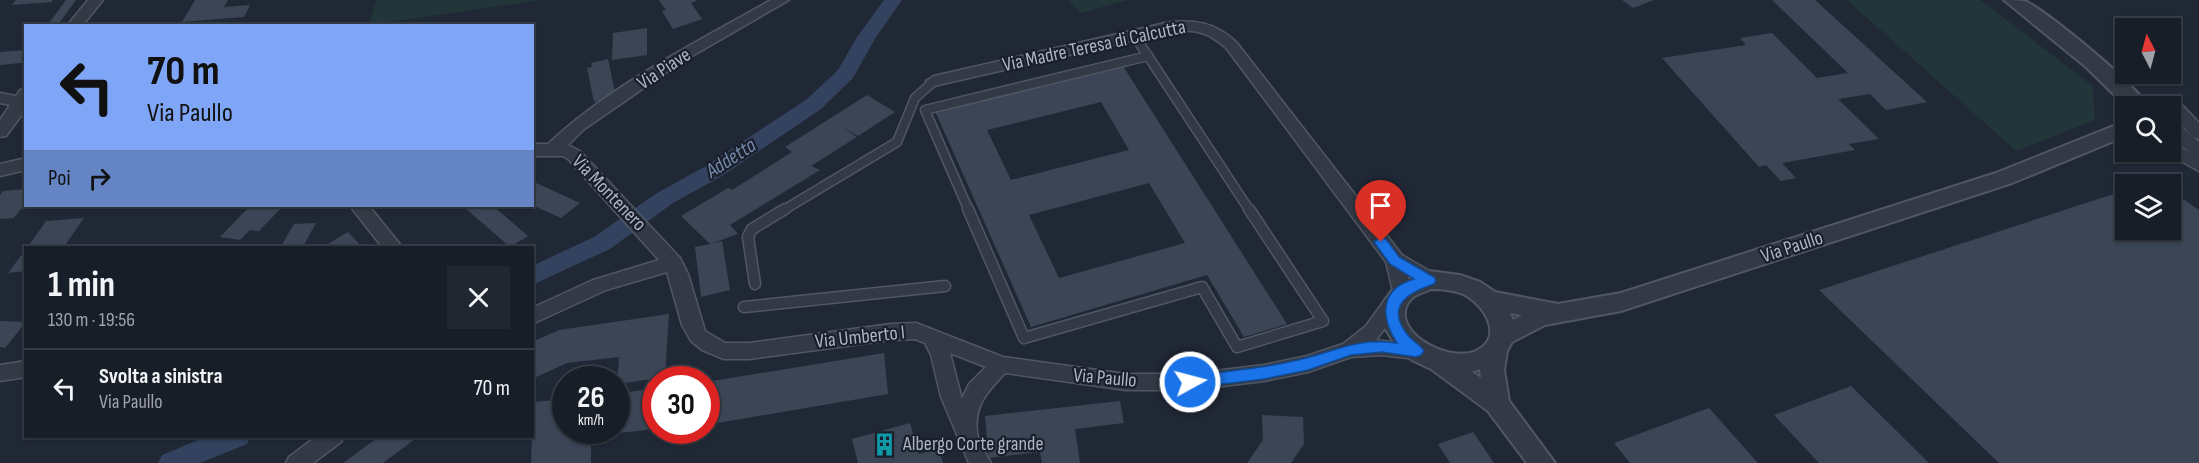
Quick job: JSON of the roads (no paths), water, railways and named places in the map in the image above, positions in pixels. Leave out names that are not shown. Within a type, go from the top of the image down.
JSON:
[{"type":"street","name":"Via Piave","points":[[553,149],[577,126],[675,60],[782,0]]},
{"type":"street","points":[[2014,0],[2132,96]]},
{"type":"street","points":[[76,24],[92,2]]},
{"type":"street","name":"Via Madre Teresa di Calcutta","points":[[934,81],[1186,24],[1204,26],[1220,33],[1395,260],[1429,280]]},
{"type":"street","points":[[2121,88],[2128,96]]},
{"type":"street","points":[[0,98],[24,100]]},
{"type":"street","points":[[0,132],[24,100]]},
{"type":"street","points":[[2181,119],[2198,149]]},
{"type":"street","name":"Via Paullo","points":[[1398,297],[1392,314],[1395,328],[1403,340],[1416,351],[1440,362],[1472,363],[1485,358],[1499,344],[1540,317],[1621,302],[2025,170],[2115,133]]},
{"type":"street","points":[[2181,135],[2198,149]]},
{"type":"street","points":[[2181,148],[2198,149]]},
{"type":"street","name":"Via Montenero","points":[[534,150],[567,150],[574,155],[658,244],[679,274],[692,325],[698,336],[709,345],[724,351],[749,351]]},
{"type":"street","points":[[0,170],[24,164]]},
{"type":"street","points":[[360,207],[392,246]]},
{"type":"street","name":"Via Madre Teresa di Calcutta","points":[[1395,260],[1398,297]]},
{"type":"street","points":[[534,316],[600,285],[673,263]]},
{"type":"street","points":[[1398,297],[1414,284],[1429,280]]},
{"type":"street","name":"Via Paullo","points":[[1429,280],[1461,284],[1489,300],[1557,313]]},
{"type":"street","name":"Via Paullo","points":[[1350,349],[1373,331],[1398,297]]},
{"type":"street","points":[[1489,300],[1503,324],[1492,370],[1497,404]]},
{"type":"street","name":"Via Umberto I","points":[[749,351],[891,332],[915,331],[1001,365]]},
{"type":"street","points":[[932,338],[941,355],[951,397],[980,463]]},
{"type":"street","name":"Via Paullo","points":[[1001,365],[1126,382],[1190,382],[1264,373],[1308,364],[1350,349],[1382,347],[1416,351]]},
{"type":"street","points":[[1440,362],[1497,404],[1542,463]]},
{"type":"street","points":[[966,433],[970,403],[976,390],[1001,365]]},
{"type":"street","points":[[0,373],[24,369]]},
{"type":"street","points":[[297,463],[331,438]]},
{"type":"lane","points":[[1134,35],[1323,321],[1237,347],[1202,287],[1024,338],[925,110],[1148,57]]},
{"type":"lane","points":[[754,284],[748,237],[752,229],[897,142],[915,98],[934,81]]},
{"type":"lane","points":[[744,308],[945,286]]},
{"type":"waterway","name":"Addetta","points":[[534,275],[602,243],[665,198],[714,171],[814,104],[846,74],[867,37],[893,0]]},
{"type":"waterway","name":"Addetta","points":[[171,463],[233,438]]},
{"type":"place","name":"Albergo Corte grande","points":[[885,444]]}]
